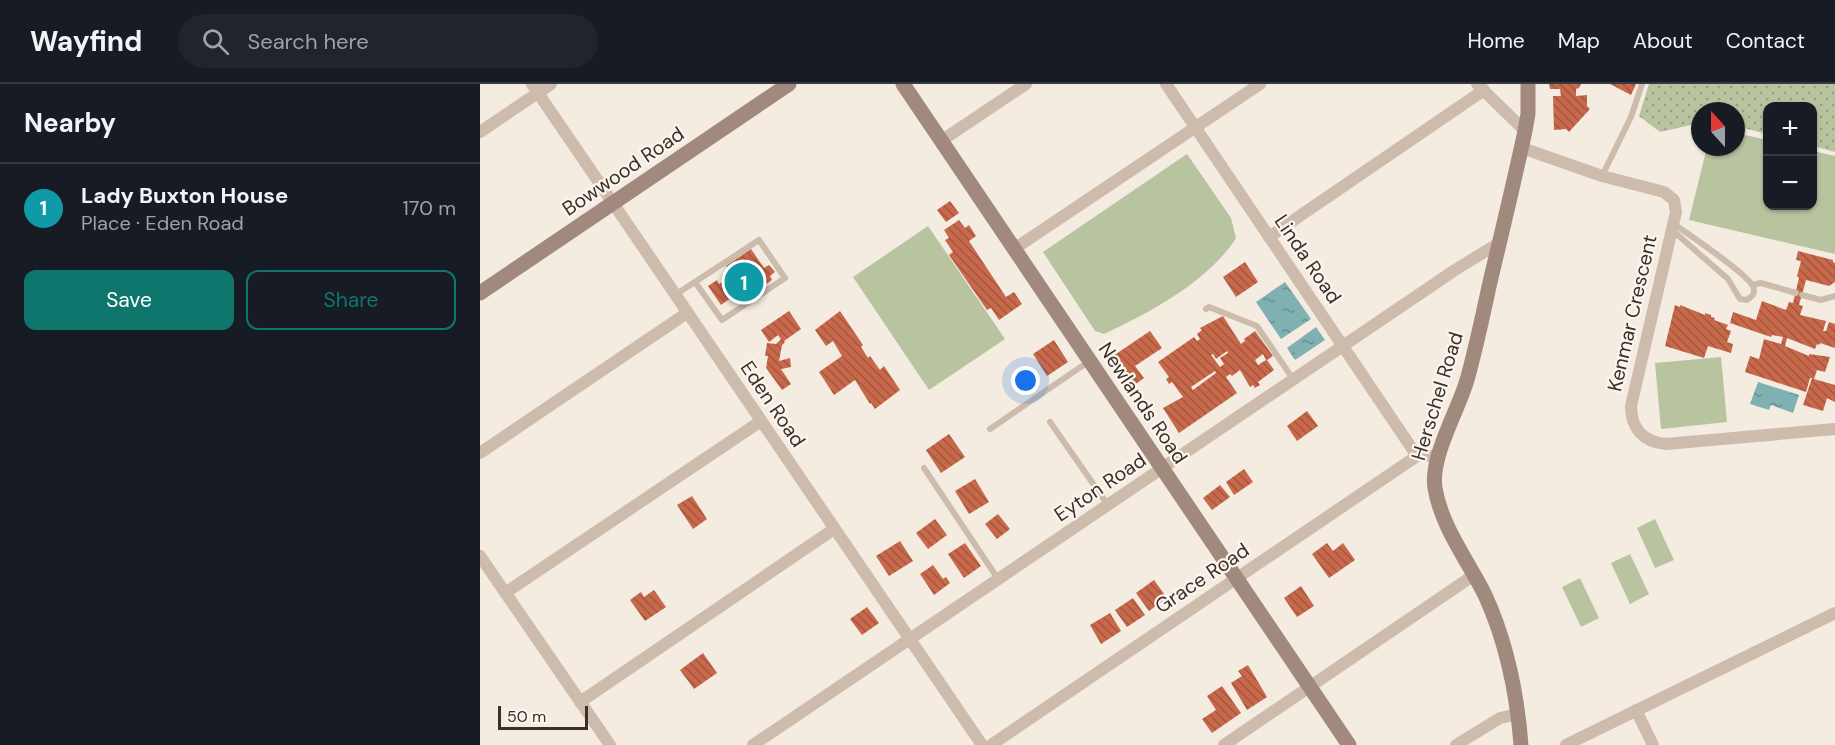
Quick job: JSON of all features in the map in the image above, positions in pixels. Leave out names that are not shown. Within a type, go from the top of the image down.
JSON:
[{"type":"street","points":[[480,132],[535,88],[550,84]]},
{"type":"street","name":"Bowwood Road","points":[[480,292],[789,84]]},
{"type":"street","name":"Newlands Road","points":[[903,84],[1349,745]]},
{"type":"street","points":[[941,141],[1026,84]]},
{"type":"street","name":"Linda Road","points":[[1166,84],[1418,456]]},
{"type":"street","points":[[1014,249],[1260,84]]},
{"type":"street","name":"Herschel Road","points":[[1521,745],[1513,679],[1500,634],[1491,609],[1439,505],[1434,481],[1438,456],[1467,380],[1522,148],[1528,114],[1528,84]]},
{"type":"street","points":[[1269,237],[1481,87],[1525,131]]},
{"type":"street","name":"Eden Road","points":[[535,88],[982,745]]},
{"type":"street","name":"Kenmar Crescent","points":[[1522,148],[1602,176],[1664,192],[1671,196],[1676,205],[1631,406],[1632,421],[1640,434],[1652,441],[1666,444],[1835,429]]},
{"type":"street","name":"Eyton Road","points":[[753,745],[1455,270],[1499,243]]},
{"type":"street","points":[[480,453],[687,313]]},
{"type":"street","points":[[505,593],[761,421]]},
{"type":"street","points":[[1418,456],[1438,456]]},
{"type":"street","name":"Grace Road","points":[[991,745],[1418,456]]},
{"type":"street","points":[[580,702],[834,529]]},
{"type":"street","points":[[480,556],[610,745]]},
{"type":"street","points":[[1224,745],[1474,575]]},
{"type":"street","points":[[1566,745],[1835,613]]},
{"type":"street","points":[[1636,710],[1653,745]]},
{"type":"street","points":[[1456,745],[1500,718],[1518,714]]},
{"type":"lane","points":[[1602,176],[1631,117],[1642,84]]},
{"type":"lane","points":[[1672,227],[1729,264],[1752,285],[1753,295],[1747,300],[1740,298],[1728,279],[1672,227]]},
{"type":"lane","points":[[675,295],[759,240],[785,278],[722,320],[695,282]]},
{"type":"lane","points":[[1752,285],[1761,283],[1821,300],[1835,296]]},
{"type":"lane","points":[[1206,309],[1209,307],[1257,326],[1293,380]]},
{"type":"lane","points":[[990,429],[1090,361]]},
{"type":"lane","points":[[1050,422],[1108,505]]},
{"type":"lane","points":[[924,468],[998,579]]},
{"type":"green space","points":[[1649,84],[1835,84],[1835,152],[1817,147],[1817,102],[1763,102],[1763,133],[1745,128],[1745,102],[1691,102],[1691,125],[1660,132],[1639,116]]},
{"type":"green space","points":[[1745,135],[1763,139],[1763,210],[1817,210],[1817,152],[1835,156],[1835,254],[1689,220],[1705,156],[1745,156]]},
{"type":"green space","points":[[1187,154],[1231,218],[1236,238],[1210,268],[1177,294],[1104,334],[1095,331],[1043,252]]},
{"type":"green space","points":[[928,226],[1005,339],[929,390],[853,277]]},
{"type":"green space","points":[[1721,357],[1727,422],[1661,429],[1655,363]]},
{"type":"green space","points":[[1655,519],[1674,560],[1655,568],[1637,528]]},
{"type":"green space","points":[[1630,554],[1649,594],[1630,604],[1611,563]]},
{"type":"green space","points":[[1580,578],[1599,618],[1581,627],[1562,587]]},
{"type":"water","points":[[1285,282],[1311,319],[1281,339],[1256,302]]},
{"type":"water","points":[[1316,327],[1325,340],[1295,360],[1287,348]]},
{"type":"water","points":[[1758,382],[1799,395],[1793,413],[1771,405],[1769,410],[1750,404]]},
{"type":"building","points":[[1549,84],[1581,84],[1576,89],[1576,96],[1587,95],[1587,106],[1590,109],[1569,132],[1566,129],[1554,130],[1553,96],[1561,96],[1560,89],[1550,89]]},
{"type":"building","points":[[1610,84],[1636,84],[1631,95]]},
{"type":"building","points":[[950,201],[959,213],[946,222],[937,210]]},
{"type":"building","points":[[959,220],[965,228],[969,225],[976,236],[969,241],[1006,297],[1014,292],[1022,304],[999,320],[991,308],[987,310],[949,255],[953,252],[945,240],[949,238],[944,230]]},
{"type":"building","points":[[751,249],[764,268],[769,265],[775,272],[770,276],[772,280],[748,297],[746,294],[735,302],[732,297],[721,305],[708,286],[717,280],[719,284],[732,275],[726,266]]},
{"type":"building","points":[[1798,251],[1833,260],[1835,263],[1835,282],[1829,286],[1806,280],[1799,305],[1803,306],[1800,315],[1826,321],[1823,331],[1826,331],[1829,322],[1835,324],[1835,348],[1820,343],[1815,349],[1787,338],[1785,346],[1809,356],[1809,354],[1830,357],[1825,372],[1817,370],[1814,379],[1835,385],[1835,402],[1827,398],[1823,411],[1803,405],[1812,378],[1810,378],[1806,392],[1745,372],[1750,356],[1759,359],[1764,339],[1781,344],[1783,337],[1772,335],[1771,337],[1730,323],[1733,312],[1756,320],[1762,301],[1786,310],[1789,302],[1793,303],[1801,261],[1796,260]]},
{"type":"building","points":[[1245,262],[1258,282],[1236,297],[1223,277]]},
{"type":"building","points":[[1675,305],[1711,315],[1715,318],[1714,320],[1728,325],[1726,329],[1731,331],[1727,342],[1733,344],[1731,353],[1708,346],[1704,358],[1665,346]]},
{"type":"building","points":[[789,311],[801,329],[782,345],[779,361],[790,358],[791,367],[781,369],[791,384],[782,390],[766,368],[768,356],[765,356],[767,343],[776,344],[781,339],[778,335],[769,342],[761,330]]},
{"type":"building","points":[[840,311],[863,345],[861,347],[868,358],[870,356],[880,370],[884,366],[900,390],[875,409],[855,380],[834,395],[819,372],[842,356],[833,341],[826,346],[815,330]]},
{"type":"building","points":[[1223,316],[1241,344],[1255,331],[1273,356],[1267,360],[1274,370],[1258,382],[1260,385],[1255,388],[1253,385],[1250,387],[1240,370],[1232,376],[1230,374],[1226,377],[1237,393],[1179,433],[1163,408],[1183,397],[1172,382],[1169,384],[1166,379],[1169,377],[1158,362],[1194,337],[1197,341],[1200,339],[1197,334],[1202,330],[1200,328]],"holes":[[[1227,351],[1228,353],[1220,358],[1224,364],[1220,367],[1211,355],[1213,354],[1216,359]],[[1263,354],[1266,360],[1258,365],[1255,360]],[[1215,371],[1216,373],[1193,390],[1191,387]]]},
{"type":"building","points":[[1150,331],[1162,348],[1135,366],[1144,378],[1133,386],[1113,356]]},
{"type":"building","points":[[1054,340],[1068,362],[1047,376],[1033,354]]},
{"type":"building","points":[[1307,411],[1318,426],[1297,441],[1287,426]]},
{"type":"building","points":[[949,434],[965,457],[941,473],[926,450]]},
{"type":"building","points":[[1244,469],[1253,482],[1234,495],[1226,482]]},
{"type":"building","points":[[975,479],[989,502],[969,514],[955,491]]},
{"type":"building","points":[[1220,485],[1230,497],[1212,510],[1203,498]]},
{"type":"building","points":[[692,496],[707,519],[693,529],[677,505]]},
{"type":"building","points":[[998,514],[1010,529],[997,539],[985,524]]},
{"type":"building","points":[[935,519],[947,535],[928,549],[916,533]]},
{"type":"building","points":[[900,541],[913,561],[889,576],[876,556]]},
{"type":"building","points":[[965,543],[981,566],[964,578],[948,554]]},
{"type":"building","points":[[1327,543],[1333,551],[1343,543],[1355,560],[1329,578],[1312,554]]},
{"type":"building","points":[[933,565],[943,579],[946,577],[950,583],[934,595],[920,574]]},
{"type":"building","points":[[1154,580],[1167,598],[1149,611],[1136,593]]},
{"type":"building","points":[[1301,586],[1314,606],[1297,617],[1284,598]]},
{"type":"building","points":[[654,590],[666,607],[645,621],[630,600],[641,592],[644,597]]},
{"type":"building","points":[[1133,598],[1145,615],[1127,627],[1115,610]]},
{"type":"building","points":[[867,607],[879,623],[862,635],[850,619]]},
{"type":"building","points":[[1110,613],[1121,631],[1101,644],[1090,625]]},
{"type":"building","points":[[703,653],[717,673],[694,689],[680,670]]},
{"type":"building","points":[[1248,665],[1267,697],[1247,710],[1231,683],[1242,676],[1238,671]]},
{"type":"building","points":[[1222,686],[1241,713],[1212,733],[1202,719],[1216,710],[1207,696]]},
{"type":"place","name":"Lady Buxton House","points":[[744,282]]}]
